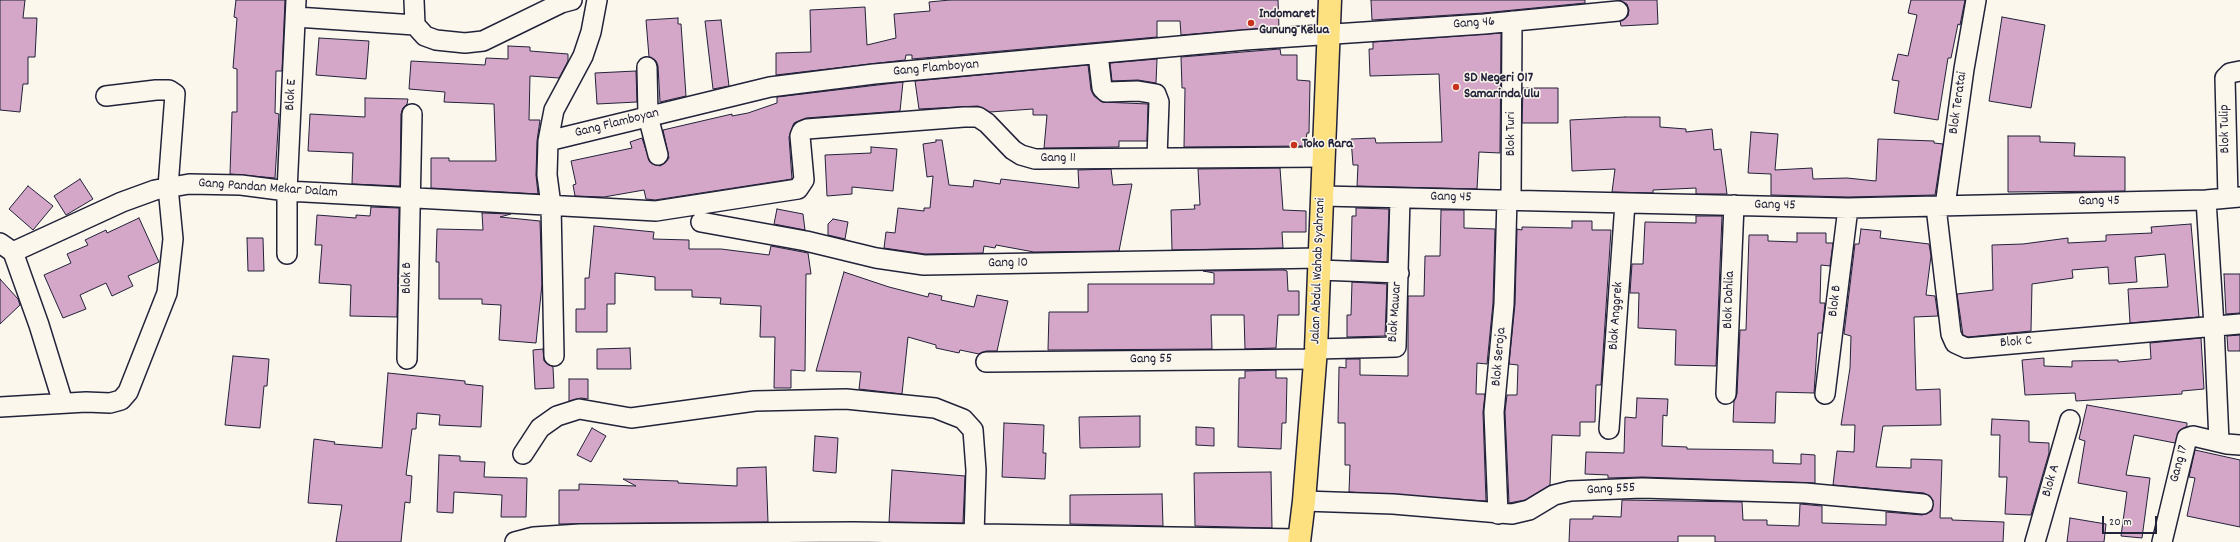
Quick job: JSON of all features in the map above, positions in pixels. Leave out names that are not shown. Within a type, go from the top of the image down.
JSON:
[{"type":"highway","name":"Jalan Abdul Wahab Syahrani","points":[[1299,540],[1304,501],[1316,354],[1330,33],[1330,0]]},
{"type":"street","points":[[414,0],[415,25],[424,36],[436,40],[474,43],[483,41],[561,3],[572,0]]},
{"type":"street","points":[[554,356],[551,205],[547,175],[548,141],[554,110],[583,56],[591,32],[597,0]]},
{"type":"street","name":"Blok Teratai","points":[[1940,206],[1976,0]]},
{"type":"street","points":[[296,9],[415,25]]},
{"type":"street","name":"Blok E","points":[[287,254],[287,191],[296,9]]},
{"type":"street","name":"Gang 46","points":[[1330,33],[1512,21],[1618,11]]},
{"type":"street","name":"Blok Turi","points":[[1509,199],[1512,21]]},
{"type":"street","name":"Gang Flamboyan","points":[[548,141],[770,87],[874,74],[1330,33]]},
{"type":"street","points":[[1098,54],[1102,88],[1106,92],[1138,91],[1156,94],[1159,102],[1157,158]]},
{"type":"street","points":[[647,67],[648,116],[658,155]]},
{"type":"street","name":"Blok Tulip","points":[[2234,197],[2225,78],[2230,73],[2240,71]]},
{"type":"street","points":[[0,407],[63,403],[110,403],[121,400],[128,392],[167,293],[173,239],[168,187],[175,94],[169,90],[156,90],[106,96]]},
{"type":"street","name":"Blok B","points":[[407,359],[409,198],[412,114]]},
{"type":"street","name":"Gang 11","points":[[806,129],[978,117],[987,123],[1013,150],[1021,155],[1035,159],[1324,157]]},
{"type":"street","name":"Gang Pandan Mekar Dalam","points":[[6,247],[122,202],[168,187],[189,184],[241,185],[287,191],[656,211],[798,189],[804,180],[800,136],[802,131],[806,129]]},
{"type":"street","name":"Gang 45","points":[[1322,196],[1509,199],[1848,208],[2206,200],[2234,197]]},
{"type":"street","name":"Blok Mawar","points":[[1316,354],[1396,348],[1400,198]]},
{"type":"street","name":"Blok Seroja","points":[[1498,514],[1494,412],[1504,304],[1509,199]]},
{"type":"street","points":[[2206,200],[2214,326],[2219,441]]},
{"type":"street","name":"Blok Anggrek","points":[[1608,429],[1625,203]]},
{"type":"street","name":"Blok Dahlia","points":[[1726,394],[1734,205]]},
{"type":"street","name":"Blok C","points":[[1940,206],[1951,334],[1955,343],[1966,348],[2214,326]]},
{"type":"street","name":"Blok B","points":[[1825,394],[1848,208]]},
{"type":"street","name":"Gang 10","points":[[701,222],[806,241],[876,258],[924,264],[1319,264],[1399,273]]},
{"type":"street","points":[[6,247],[40,325],[63,403]]},
{"type":"street","points":[[2214,326],[2240,324]]},
{"type":"street","name":"Gang 55","points":[[986,362],[1316,354]]},
{"type":"street","points":[[522,454],[540,428],[557,416],[579,410],[632,418],[755,401],[846,399],[935,408],[963,418],[972,430],[976,470],[974,535]]},
{"type":"street","name":"Blok A","points":[[2035,542],[2070,420]]},
{"type":"street","name":"Gang 17","points":[[2162,542],[2185,442],[2193,436],[2227,444],[2240,445]]},
{"type":"street","name":"Gang 555","points":[[1304,501],[1393,504],[1498,514],[1529,510],[1554,495],[1570,492],[1642,488],[1805,493],[1923,504]]},
{"type":"street","points":[[515,542],[534,537],[580,534],[853,532],[1299,540]]},
{"type":"building","points":[[0,0],[25,0],[23,18],[37,18],[35,57],[28,57],[28,84],[23,84],[20,112],[0,110]]},
{"type":"building","points":[[236,0],[285,0],[282,71],[276,71],[275,113],[279,114],[275,178],[230,174],[232,112],[237,112],[237,69],[233,68],[237,18],[234,17]]},
{"type":"building","points":[[950,0],[1278,0],[1279,27],[1181,35],[1180,21],[1157,21],[1157,37],[912,59],[912,55],[906,55],[905,60],[776,75],[776,53],[811,52],[810,10],[865,7],[867,45],[896,38],[894,14],[930,11],[929,2]]},
{"type":"building","points":[[1371,0],[1585,0],[1585,3],[1483,13],[1372,20]]},
{"type":"building","points":[[1619,0],[1657,0],[1658,24],[1621,26],[1620,21],[1628,16],[1629,10],[1627,4]]},
{"type":"building","points":[[1911,0],[1965,0],[1951,58],[1948,58],[1938,120],[1894,113],[1899,81],[1892,80],[1898,54],[1908,56],[1917,15],[1908,13]]},
{"type":"building","points":[[2002,17],[2045,25],[2031,108],[1989,101]]},
{"type":"building","points":[[678,18],[678,24],[681,24],[686,96],[660,102],[658,66],[656,61],[649,57],[646,20]]},
{"type":"building","points":[[721,20],[729,86],[713,89],[705,21]]},
{"type":"building","points":[[1501,33],[1500,153],[1479,152],[1477,189],[1357,186],[1358,165],[1353,165],[1351,139],[1375,138],[1376,143],[1442,142],[1439,74],[1370,76],[1369,49],[1373,49],[1373,42]]},
{"type":"building","points":[[319,38],[369,41],[366,79],[316,75]]},
{"type":"building","points":[[508,46],[530,47],[530,51],[568,54],[568,61],[559,78],[530,76],[529,120],[540,120],[537,141],[536,175],[538,194],[431,188],[431,158],[449,158],[449,161],[496,161],[494,104],[444,102],[445,92],[409,89],[411,61],[485,65],[486,58],[508,59]]},
{"type":"building","points":[[1280,49],[1281,55],[1297,55],[1297,80],[1310,81],[1309,133],[1307,133],[1305,146],[1184,147],[1185,88],[1182,88],[1181,57]]},
{"type":"building","points":[[1157,59],[1156,83],[1138,80],[1112,81],[1110,63]]},
{"type":"building","points":[[1088,65],[1091,90],[1094,96],[1102,102],[1148,104],[1147,141],[1119,141],[1119,147],[1044,148],[1047,115],[1033,115],[1033,109],[990,112],[978,106],[919,109],[915,81]]},
{"type":"building","points":[[636,71],[637,102],[597,104],[595,73]]},
{"type":"building","points":[[903,82],[900,111],[806,118],[794,123],[789,137],[792,179],[655,200],[646,199],[644,190],[604,197],[575,196],[573,185],[576,184],[571,161],[632,148],[630,142],[642,138],[650,162],[660,166],[669,158],[663,130],[732,114],[732,116],[748,113],[777,103],[777,97]]},
{"type":"building","points":[[1523,88],[1558,88],[1558,123],[1522,123]]},
{"type":"building","points":[[365,98],[408,99],[407,104],[403,108],[401,114],[400,186],[352,184],[353,153],[308,151],[310,114],[365,117]]},
{"type":"building","points":[[1660,117],[1660,127],[1686,129],[1686,132],[1712,129],[1714,150],[1721,149],[1727,194],[1696,194],[1696,188],[1653,190],[1653,193],[1612,192],[1615,169],[1572,171],[1570,120]]},
{"type":"building","points":[[1751,132],[1778,134],[1775,170],[1812,168],[1813,179],[1847,178],[1876,181],[1878,139],[1934,141],[1934,143],[1943,144],[1935,195],[1848,197],[1771,195],[1771,174],[1748,173]]},
{"type":"building","points":[[2008,136],[2040,136],[2040,142],[2075,143],[2074,156],[2125,157],[2125,191],[2008,192]]},
{"type":"building","points":[[936,140],[942,140],[949,185],[973,187],[974,180],[1000,184],[1001,179],[1079,188],[1078,170],[1111,169],[1113,185],[1132,184],[1119,251],[1034,252],[996,245],[995,248],[984,246],[983,253],[925,254],[884,248],[886,232],[895,233],[898,208],[924,211],[924,208],[930,208],[933,176],[927,177],[923,144],[936,142]]},
{"type":"building","points":[[871,147],[897,149],[893,191],[852,187],[852,194],[827,196],[825,155],[871,153]]},
{"type":"building","points":[[1280,168],[1283,210],[1306,211],[1306,232],[1282,232],[1283,248],[1172,250],[1171,210],[1195,209],[1194,205],[1200,205],[1198,169]]},
{"type":"building","points":[[80,179],[93,199],[66,215],[54,196]]},
{"type":"building","points":[[28,186],[53,206],[33,230],[9,209]]},
{"type":"building","points":[[371,207],[399,208],[397,317],[350,316],[351,285],[319,283],[322,245],[315,245],[317,215],[356,218],[356,215],[370,216]]},
{"type":"building","points":[[1356,208],[1389,209],[1387,262],[1351,260],[1352,216],[1356,216]]},
{"type":"building","points":[[777,209],[803,214],[805,230],[774,224]]},
{"type":"building","points":[[1441,210],[1464,210],[1464,228],[1495,229],[1493,303],[1487,364],[1477,363],[1476,394],[1485,394],[1483,412],[1486,501],[1349,492],[1350,465],[1345,465],[1345,423],[1338,423],[1339,367],[1346,368],[1346,359],[1360,359],[1360,375],[1408,376],[1408,296],[1424,296],[1425,256],[1440,256]]},
{"type":"building","points":[[482,213],[511,214],[500,217],[540,221],[542,284],[536,343],[499,340],[501,305],[482,304],[482,299],[439,299],[439,262],[436,262],[437,229],[483,230]]},
{"type":"building","points":[[1696,216],[1722,216],[1716,366],[1675,365],[1676,330],[1638,328],[1639,293],[1630,293],[1632,264],[1643,264],[1645,222],[1696,223]]},
{"type":"building","points":[[139,218],[159,262],[128,276],[133,286],[112,296],[106,283],[80,295],[86,309],[63,318],[44,275],[71,263],[67,254],[88,245],[85,240],[106,230],[107,233]]},
{"type":"building","points":[[833,219],[848,222],[845,239],[828,235],[828,224]]},
{"type":"building","points":[[1572,221],[1592,221],[1592,230],[1611,230],[1601,385],[1596,385],[1595,422],[1580,422],[1580,436],[1552,435],[1550,485],[1525,500],[1509,503],[1505,412],[1507,395],[1517,395],[1518,365],[1509,364],[1515,304],[1517,229],[1522,230],[1522,227],[1572,228]]},
{"type":"building","points":[[2191,224],[2199,317],[2130,323],[2128,289],[2168,287],[2165,254],[2135,257],[2137,282],[2109,284],[2108,267],[2072,270],[2073,278],[2032,284],[2031,331],[1968,337],[1963,335],[1957,294],[1993,290],[1992,245],[2023,244],[2068,238],[2068,243],[2106,241],[2106,235],[2152,233],[2151,227]]},
{"type":"building","points":[[594,226],[654,232],[653,239],[689,240],[689,249],[721,249],[769,255],[771,246],[808,253],[811,274],[806,274],[805,371],[791,370],[791,388],[774,388],[775,337],[760,337],[761,306],[720,304],[721,298],[692,297],[692,290],[655,290],[655,277],[615,273],[615,304],[607,304],[607,332],[576,332],[576,309],[585,309],[585,278],[589,278]]},
{"type":"building","points":[[1861,229],[1881,231],[1880,238],[1929,244],[1931,256],[1926,295],[1935,296],[1938,316],[1914,317],[1916,390],[1940,389],[1941,425],[1883,426],[1876,467],[1911,468],[1911,459],[1942,460],[1940,518],[1952,518],[1952,520],[2004,522],[2003,542],[1715,542],[1715,536],[1678,536],[1678,542],[1569,542],[1570,519],[1593,519],[1593,516],[1621,517],[1622,500],[1742,502],[1743,520],[1767,520],[1767,525],[1799,526],[1800,504],[1822,506],[1822,523],[1886,525],[1886,512],[1922,515],[1932,511],[1933,500],[1924,493],[1833,485],[1837,451],[1854,452],[1855,425],[1841,425],[1850,368],[1851,336],[1844,334],[1855,244],[1859,244]]},
{"type":"building","points":[[1797,233],[1826,233],[1826,243],[1833,243],[1830,266],[1821,265],[1820,303],[1825,303],[1822,333],[1818,333],[1814,393],[1776,392],[1775,423],[1733,422],[1734,401],[1737,394],[1740,330],[1746,330],[1749,235],[1768,235],[1768,241],[1797,242]]},
{"type":"building","points":[[247,238],[263,238],[264,271],[248,271]]},
{"type":"building","points":[[1203,271],[1287,271],[1288,291],[1299,291],[1299,315],[1278,315],[1276,348],[1245,349],[1244,315],[1211,315],[1212,349],[1048,350],[1049,312],[1088,312],[1088,284],[1214,284],[1214,273]]},
{"type":"building","points":[[844,272],[889,287],[928,297],[929,293],[942,296],[941,300],[974,307],[977,295],[1008,301],[997,351],[986,351],[979,354],[960,350],[959,353],[936,348],[936,345],[908,337],[902,394],[859,389],[861,372],[816,371]]},
{"type":"building","points":[[2224,274],[2240,274],[2240,313],[2226,314]]},
{"type":"building","points":[[0,279],[18,299],[20,305],[0,324]]},
{"type":"building","points":[[1352,282],[1387,284],[1385,336],[1347,337],[1347,315],[1351,315]]},
{"type":"building","points":[[2240,335],[2240,351],[2228,351],[2227,336]]},
{"type":"building","points":[[2201,338],[2204,389],[2182,391],[2182,394],[2076,401],[2075,393],[2025,395],[2022,360],[2044,358],[2044,366],[2072,367],[2072,361],[2118,360],[2118,362],[2151,359],[2150,343]]},
{"type":"building","points":[[630,348],[631,369],[597,369],[597,349]]},
{"type":"building","points":[[543,349],[544,361],[553,367],[554,388],[535,389],[533,350]]},
{"type":"building","points":[[233,356],[269,359],[267,386],[264,386],[260,428],[225,425]]},
{"type":"building","points":[[1276,370],[1276,378],[1287,378],[1286,423],[1282,423],[1281,449],[1238,447],[1239,378],[1245,378],[1245,371]]},
{"type":"building","points":[[388,373],[465,381],[465,384],[483,386],[481,427],[439,425],[440,415],[417,413],[416,429],[412,429],[406,475],[412,476],[410,503],[405,502],[401,542],[336,542],[342,505],[308,503],[314,439],[335,442],[334,444],[382,448]]},
{"type":"building","points":[[569,379],[588,379],[588,399],[581,398],[569,401]]},
{"type":"building","points":[[1637,398],[1668,399],[1667,416],[1663,415],[1662,446],[1687,447],[1687,449],[1773,450],[1773,463],[1801,464],[1801,454],[1815,455],[1815,483],[1642,477],[1608,478],[1608,475],[1585,474],[1586,452],[1624,453],[1625,417],[1636,418]]},
{"type":"building","points":[[2087,405],[2187,423],[2187,426],[2179,431],[2175,443],[2134,435],[2126,475],[2150,478],[2142,538],[2121,536],[2127,492],[2078,483],[2085,441],[2079,439]]},
{"type":"building","points":[[1140,416],[1140,447],[1080,448],[1079,417]]},
{"type":"building","points":[[1992,419],[2029,421],[2029,442],[2049,443],[2049,453],[2031,515],[2005,514],[2007,477],[1999,477],[2000,435],[1991,435]]},
{"type":"building","points":[[1004,423],[1044,425],[1043,453],[1046,453],[1045,479],[1002,477]]},
{"type":"building","points":[[1196,427],[1214,428],[1214,446],[1196,445]]},
{"type":"building","points":[[592,428],[606,436],[591,462],[577,455]]},
{"type":"building","points":[[815,436],[838,438],[836,473],[813,471]]},
{"type":"building","points":[[2195,450],[2240,460],[2240,527],[2187,516],[2195,478],[2189,477]]},
{"type":"building","points":[[439,455],[460,456],[460,461],[485,462],[484,477],[527,478],[526,517],[501,517],[502,495],[454,492],[453,513],[437,512]]},
{"type":"building","points":[[766,467],[768,522],[559,524],[559,490],[579,490],[579,484],[636,486],[623,479],[678,481],[678,483],[737,486],[737,468]]},
{"type":"building","points":[[892,470],[965,476],[963,523],[889,522]]},
{"type":"building","points":[[1271,472],[1272,528],[1195,526],[1194,473]]},
{"type":"building","points":[[1162,494],[1163,526],[1070,524],[1070,495]]},
{"type":"building","points":[[2070,518],[2106,524],[2104,542],[2067,542]]},
{"type":"place","name":"Indomaret Gunung Kelua","points":[[1251,23]]},
{"type":"place","name":"SD Negeri 017 Samarinda Ulu","points":[[1456,87]]},
{"type":"place","name":"Toko Rara","points":[[1294,145]]}]
